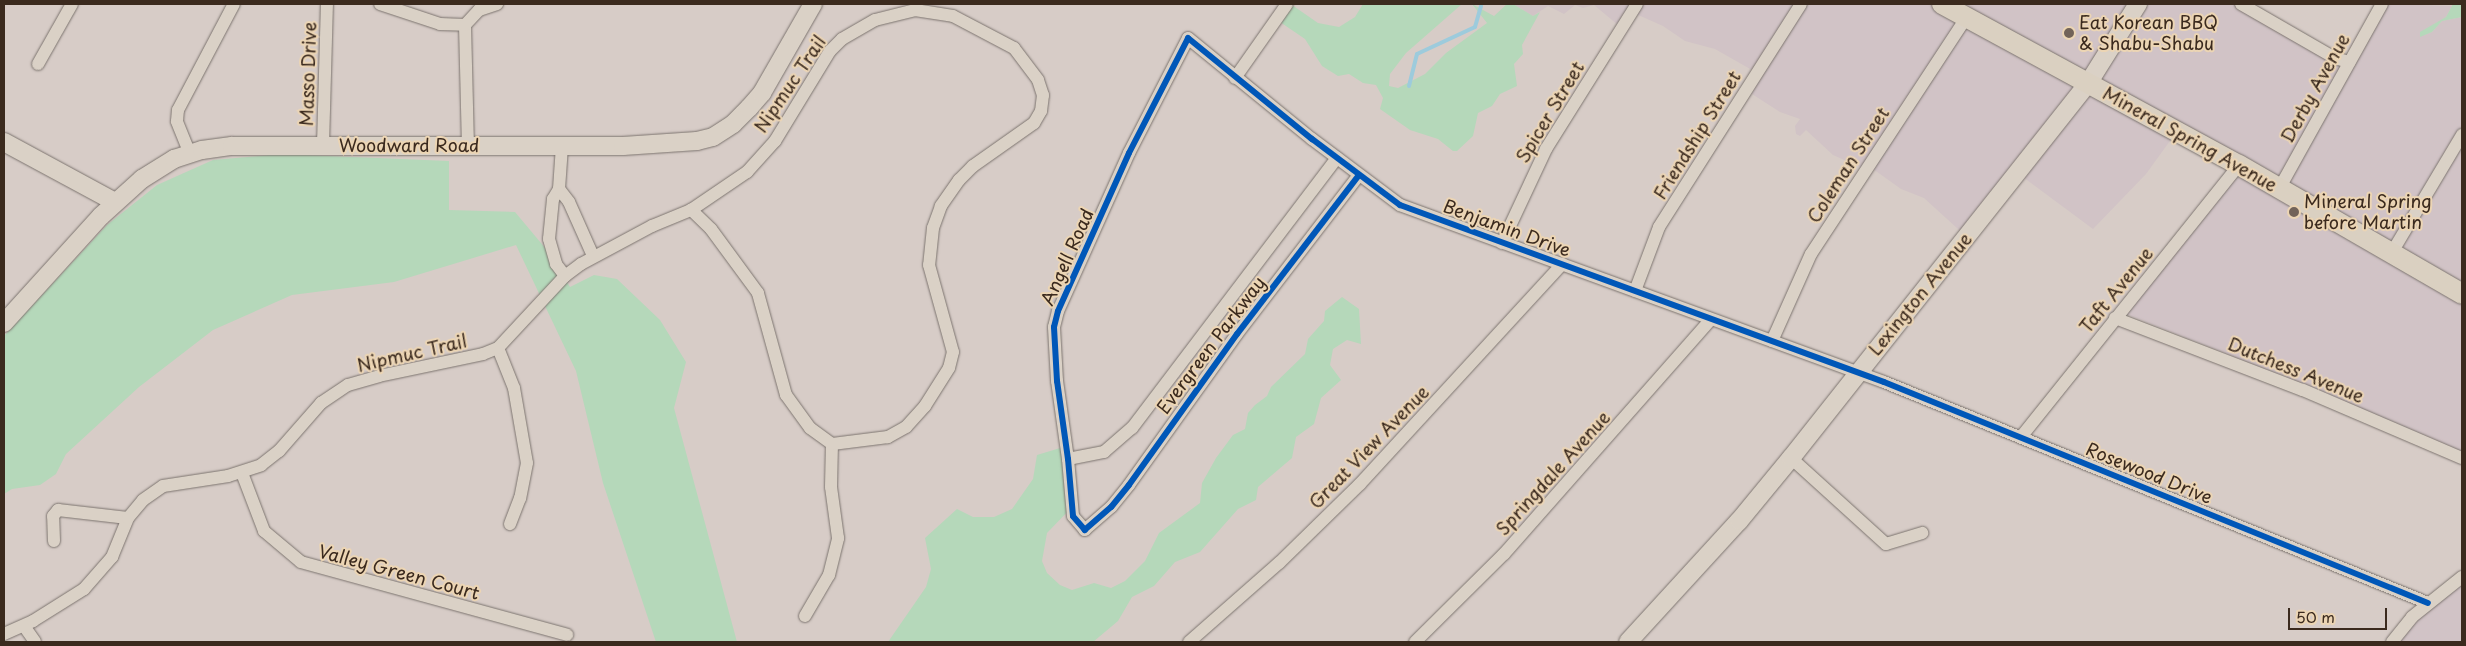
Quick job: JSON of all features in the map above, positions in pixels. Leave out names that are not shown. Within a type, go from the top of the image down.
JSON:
[{"type":"main road","name":"Mineral Spring Avenue","points":[[1942,4],[1968,15],[2239,165],[2462,294]]},
{"type":"street","points":[[38,64],[72,4]]},
{"type":"street","points":[[190,154],[178,121],[178,110],[234,4]]},
{"type":"street","name":"Masso Drive","points":[[323,145],[327,4]]},
{"type":"street","points":[[380,4],[440,24],[465,25]]},
{"type":"street","points":[[468,146],[465,25],[479,10],[497,4]]},
{"type":"street","name":"Woodward Road","points":[[4,323],[115,202],[154,170],[190,154],[232,146],[623,146],[697,141],[712,137],[733,124],[762,93],[813,4]]},
{"type":"street","points":[[1235,78],[1287,4]]},
{"type":"street","name":"Spicer Street","points":[[1502,243],[1546,150],[1637,4]]},
{"type":"street","name":"Friendship Street","points":[[1635,291],[1659,227],[1801,4]]},
{"type":"street","name":"Lexington Avenue","points":[[1628,642],[1739,520],[1791,458],[1857,372],[2089,82],[2138,4]]},
{"type":"street","points":[[2241,4],[2335,58],[2349,62]]},
{"type":"street","name":"Derby Avenue","points":[[2279,189],[2382,4]]},
{"type":"street","name":"Nipmuc Trail","points":[[4,634],[24,626],[74,596],[98,576],[117,548],[128,518],[143,500],[164,486],[242,473],[275,455],[321,403],[348,385],[379,376],[483,354],[498,348],[565,276],[593,256],[691,210],[747,172],[775,141],[830,51],[842,39],[875,20],[915,10],[953,16],[1014,48],[1038,80],[1043,95],[1041,111],[1034,123],[959,180],[941,206],[933,228],[929,266],[949,332],[953,352],[949,368],[925,406],[906,427],[874,440],[832,444]]},
{"type":"street","name":"Coleman Street","points":[[1772,341],[1811,254],[1968,15]]},
{"type":"street","name":"Benjamin Drive","points":[[1188,38],[1235,78],[1400,205],[1710,320],[1857,372]]},
{"type":"street","name":"Angell Road","points":[[1085,530],[1073,516],[1054,347],[1058,311],[1129,153],[1188,38]]},
{"type":"street","points":[[2391,254],[2462,135]]},
{"type":"street","points":[[4,142],[115,202]]},
{"type":"street","points":[[562,146],[559,189],[553,199],[549,239],[556,264],[565,276]]},
{"type":"street","name":"Evergreen Parkway","points":[[1068,459],[1104,452],[1113,447],[1132,428],[1337,158]]},
{"type":"street","name":"Taft Avenue","points":[[2021,438],[2239,165]]},
{"type":"street","name":"Evergreen Parkway","points":[[1085,530],[1101,518],[1129,485],[1237,334],[1359,175]]},
{"type":"street","points":[[559,189],[569,202],[593,256]]},
{"type":"street","points":[[691,210],[711,229],[758,292],[786,395],[810,428],[832,444],[831,487],[838,538],[829,575],[805,616]]},
{"type":"street","name":"Great View Avenue","points":[[1190,642],[1279,563],[1360,484],[1562,264]]},
{"type":"street","name":"Dutchess Avenue","points":[[2116,318],[2303,390],[2462,458]]},
{"type":"street","name":"Springdale Avenue","points":[[1415,642],[1504,554],[1710,320]]},
{"type":"street","points":[[498,348],[514,388],[527,463],[520,498],[510,524]]},
{"type":"street","name":"Rosewood Drive","points":[[1857,372],[2428,603]]},
{"type":"street","points":[[1791,458],[1886,544],[1922,533]]},
{"type":"street","name":"Valley Green Court","points":[[242,473],[264,531],[301,562],[567,635]]},
{"type":"street","points":[[54,541],[53,516],[58,510],[128,518]]},
{"type":"street","points":[[2392,642],[2399,631],[2428,603],[2462,577]]},
{"type":"street","points":[[24,626],[35,642]]},
{"type":"shaded area","points":[[1513,4],[2250,4],[2346,59],[2381,4],[2452,6],[2446,17],[2421,36],[2432,32],[2442,21],[2462,17],[2462,454],[2308,386],[2126,314],[2237,164],[2180,127],[2146,174],[2093,229],[2019,174],[1968,238],[1924,198],[1901,189],[1873,169],[1867,170],[1833,155],[1806,130],[1800,136],[1796,134],[1795,126],[1800,119],[1780,112],[1752,94],[1759,74],[1715,49],[1685,41],[1663,26],[1636,14],[1624,30],[1594,5],[1583,8],[1575,5],[1564,14],[1548,6],[1533,16]]},
{"type":"shaded area","points":[[2462,576],[2462,642],[2394,642]]},
{"type":"green space","points":[[1363,4],[1462,4],[1406,53],[1390,74],[1389,86],[1398,88],[1425,74],[1446,53],[1487,23],[1472,4],[1494,16],[1507,4],[1513,4],[1533,16],[1540,12],[1522,45],[1523,54],[1514,64],[1517,86],[1500,94],[1492,106],[1478,113],[1473,136],[1457,151],[1453,151],[1438,139],[1410,130],[1380,109],[1383,98],[1376,85],[1363,83],[1349,74],[1338,76],[1322,66],[1305,39],[1280,22],[1292,5],[1318,23],[1339,27],[1355,17]]},
{"type":"green space","points":[[2453,4],[2462,4],[2462,17],[2442,21],[2432,32],[2420,37],[2420,32],[2446,17]]},
{"type":"green space","points":[[281,154],[449,161],[449,210],[515,212],[546,249],[570,287],[594,275],[617,279],[660,320],[686,362],[674,408],[737,642],[656,642],[603,483],[576,371],[516,245],[394,282],[292,295],[213,330],[139,387],[66,454],[56,474],[40,485],[12,489],[4,494],[4,336],[107,225],[157,185],[213,160]]},
{"type":"green space","points":[[1342,297],[1359,309],[1361,344],[1347,340],[1333,349],[1330,365],[1341,380],[1321,398],[1314,424],[1296,437],[1292,458],[1258,487],[1256,500],[1238,509],[1200,552],[1175,562],[1154,586],[1132,597],[1118,621],[1093,642],[888,642],[926,587],[931,569],[925,538],[957,509],[973,517],[994,517],[1012,509],[1033,479],[1037,455],[1070,445],[1075,504],[1047,533],[1042,561],[1047,573],[1060,585],[1072,590],[1094,583],[1111,588],[1125,581],[1145,561],[1159,533],[1200,503],[1202,483],[1216,458],[1233,435],[1245,429],[1248,413],[1267,396],[1271,387],[1305,354],[1308,339],[1324,321],[1325,311]]},
{"type":"waterway","points":[[1409,86],[1417,54],[1475,27],[1481,6]]},
{"type":"cycle path","points":[[1359,175],[1237,334],[1129,485],[1111,507],[1085,530],[1073,516],[1068,459],[1057,381],[1054,327],[1058,311],[1129,153],[1188,38],[1312,139],[1400,205],[1884,382],[2428,603]]},
{"type":"place","name":"Eat Korean BBQ & Shabu-Shabu","points":[[2069,33]]},
{"type":"place","name":"Mineral Spring before Martin","points":[[2294,212]]}]
